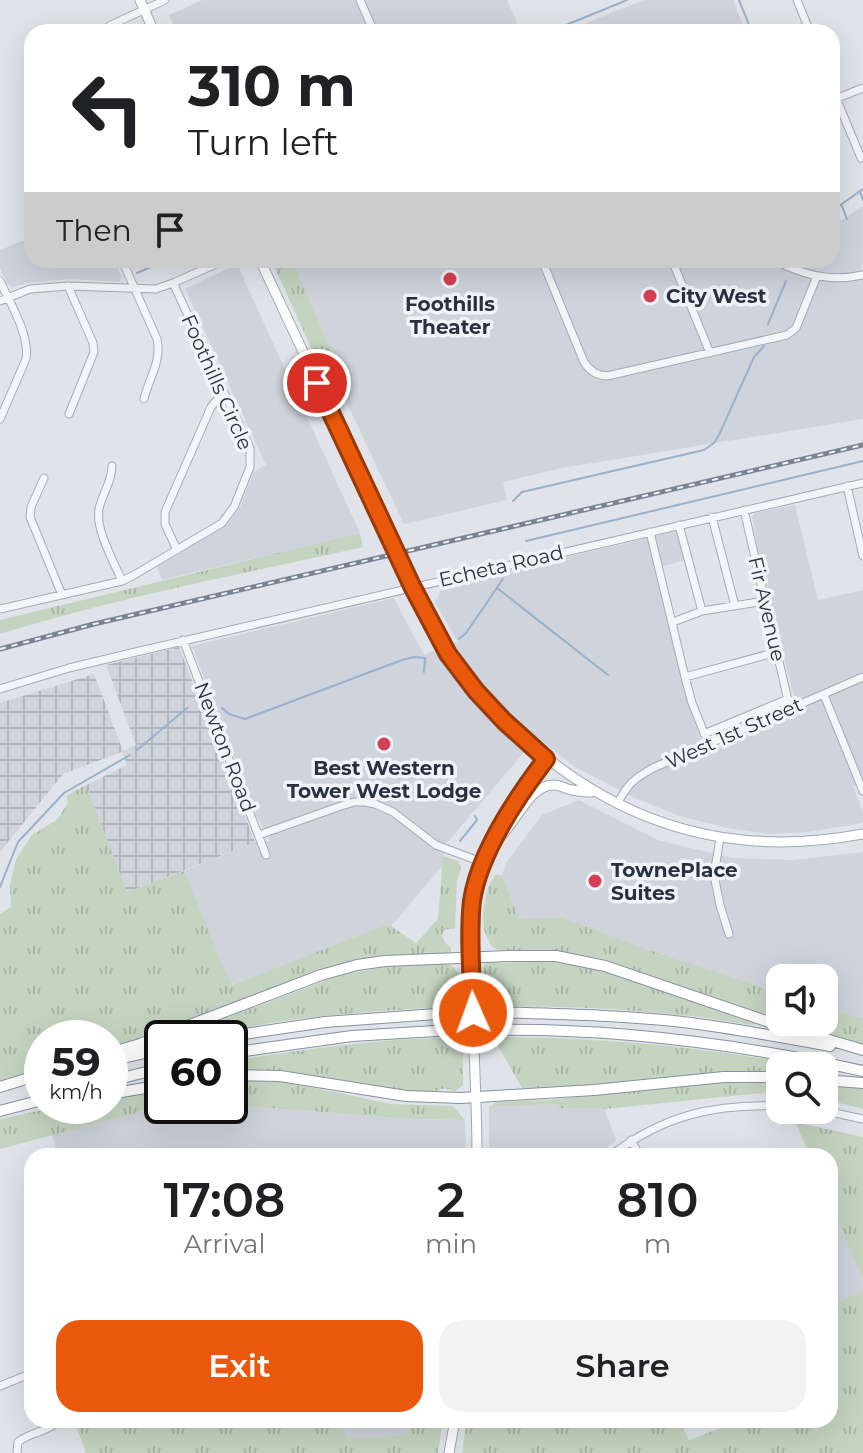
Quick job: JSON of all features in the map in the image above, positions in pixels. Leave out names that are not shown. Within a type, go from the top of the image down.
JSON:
[{"type":"highway","points":[[128,1048],[321,975],[357,965],[471,957],[556,956],[605,966],[863,1052]]},
{"type":"highway","points":[[248,1033],[325,1022],[491,1012],[684,1022],[863,1052]]},
{"type":"highway","points":[[248,1050],[352,1036],[452,1030],[549,1029],[698,1041],[797,1056],[863,1071]]},
{"type":"highway","points":[[248,1075],[280,1076],[406,1096],[475,1097],[594,1090],[724,1077],[766,1077]]},
{"type":"highway","points":[[838,1081],[863,1083]]},
{"type":"highway","points":[[0,1089],[24,1082]]},
{"type":"highway","points":[[0,1112],[24,1105]]},
{"type":"highway","points":[[0,1112],[24,1109]]},
{"type":"main road","points":[[142,5],[150,24]]},
{"type":"main road","points":[[264,268],[412,586],[448,654],[464,677],[504,721],[546,759],[594,793],[664,823],[720,838],[761,843],[789,843],[863,834]]},
{"type":"main road","points":[[477,1148],[472,901],[492,844],[511,809],[546,759]]},
{"type":"main road","points":[[492,844],[505,834],[532,796],[544,787],[554,785],[594,793]]},
{"type":"main road","points":[[449,1453],[454,1428]]},
{"type":"street","points":[[113,24],[142,5],[165,0]]},
{"type":"street","points":[[360,0],[370,24]]},
{"type":"street","points":[[797,0],[807,24]]},
{"type":"street","points":[[840,98],[863,88]]},
{"type":"street","points":[[840,113],[861,158]]},
{"type":"street","points":[[126,268],[159,348],[159,357],[144,399]]},
{"type":"street","points":[[4,299],[30,289],[68,286],[156,289],[207,268]]},
{"type":"street","points":[[545,268],[584,362],[597,375],[607,376],[787,335],[796,328],[817,276]]},
{"type":"street","points":[[675,268],[710,353]]},
{"type":"street","points":[[792,268],[837,279],[863,275]]},
{"type":"street","points":[[0,281],[4,299],[25,337],[28,351],[0,419]]},
{"type":"street","name":"Foothills Circle","points":[[0,608],[122,581],[222,523],[234,507],[250,467],[250,448],[173,283]]},
{"type":"street","points":[[68,286],[94,352],[69,414]]},
{"type":"street","points":[[177,550],[168,534],[165,512],[211,407],[226,397]]},
{"type":"street","points":[[112,466],[112,476],[99,507],[98,523],[122,581]]},
{"type":"street","points":[[44,478],[31,507],[30,517],[62,595]]},
{"type":"street","name":"Echeta Road","points":[[0,689],[69,668],[183,640],[863,483]]},
{"type":"street","points":[[847,486],[863,556]]},
{"type":"street","name":"Fir Avenue","points":[[744,510],[790,709]]},
{"type":"street","points":[[712,517],[735,606]]},
{"type":"street","points":[[679,525],[702,611]]},
{"type":"street","points":[[650,532],[685,677],[709,745]]},
{"type":"street","points":[[673,622],[702,611],[765,601]]},
{"type":"street","name":"Newton Road","points":[[183,640],[266,855]]},
{"type":"street","points":[[685,677],[777,652]]},
{"type":"street","name":"West 1st Street","points":[[617,804],[633,780],[653,768],[863,677]]},
{"type":"street","points":[[824,695],[863,791]]},
{"type":"street","points":[[704,734],[788,699]]},
{"type":"street","points":[[259,835],[354,802],[365,802],[393,812],[436,845],[484,863]]},
{"type":"street","points":[[720,838],[714,875],[729,934]]},
{"type":"street","points":[[620,1148],[679,1117],[701,1111],[766,1106]]},
{"type":"street","points":[[838,1114],[863,1119]]},
{"type":"street","points":[[631,1140],[636,1148]]},
{"type":"street","points":[[0,1386],[24,1376]]},
{"type":"street","points":[[17,1453],[18,1442],[48,1428]]},
{"type":"shaded area","points":[[202,0],[507,0],[518,24],[173,24],[169,15]]},
{"type":"shaded area","points":[[644,0],[733,0],[743,24],[584,24]]},
{"type":"shaded area","points":[[863,206],[863,419],[562,468],[503,482],[507,500],[404,524],[323,353],[287,268],[840,268],[842,220]]},
{"type":"shaded area","points":[[24,240],[24,268],[118,268],[122,277],[119,282],[72,279],[12,287],[7,284],[0,268],[0,250]]},
{"type":"shaded area","points":[[229,268],[239,268],[360,533],[162,580],[157,567],[227,525],[240,507],[254,471],[266,465],[185,289]]},
{"type":"shaded area","points":[[795,505],[818,600],[863,590],[863,782],[853,786],[863,813],[863,823],[809,832],[770,834],[727,828],[679,816],[635,798],[575,767],[537,737],[445,845],[443,865],[391,926],[385,925],[230,985],[184,871],[255,842],[270,841],[257,817],[192,646],[394,598],[424,655],[458,642],[435,603],[443,586],[678,531],[686,560],[656,568],[704,754],[798,713],[752,517],[755,513]]},
{"type":"shaded area","points":[[179,647],[255,842],[127,893],[86,785],[127,765],[122,752],[63,774],[0,852],[0,703],[94,674],[123,751],[136,745],[106,665]]},
{"type":"shaded area","points":[[579,800],[658,840],[732,858],[794,860],[863,852],[863,1018],[838,1012],[838,964],[766,964],[766,988],[562,919],[519,919],[502,875],[506,863],[542,815]]},
{"type":"shaded area","points":[[559,1104],[560,1108],[605,1109],[616,1141],[606,1148],[489,1148],[489,1107]]},
{"type":"shaded area","points":[[248,1106],[410,1119],[465,1120],[466,1148],[56,1148],[52,1135],[94,1124],[128,1124],[128,1115],[144,1111],[144,1124],[248,1124]]},
{"type":"shaded area","points":[[838,1222],[863,1281],[863,1291],[838,1302]]},
{"type":"shaded area","points":[[341,1428],[412,1428],[408,1435],[346,1440]]},
{"type":"green space","points":[[275,268],[295,268],[337,365],[321,369]]},
{"type":"green space","points":[[360,533],[363,547],[135,597],[0,634],[0,620]]},
{"type":"green space","points":[[86,785],[127,892],[184,871],[231,985],[385,925],[416,943],[438,919],[443,856],[458,861],[461,867],[457,882],[455,929],[443,932],[451,954],[408,954],[356,962],[196,1020],[144,1020],[144,1039],[128,1044],[128,1020],[24,1020],[24,1076],[0,1083],[0,914],[11,907],[10,885],[16,859],[32,835],[58,819],[68,802],[66,796]]},
{"type":"green space","points":[[496,874],[502,875],[519,919],[562,918],[766,988],[766,1017],[604,959],[557,951],[498,950],[491,946],[483,922],[492,879]]},
{"type":"green space","points":[[545,959],[624,976],[759,1024],[612,1009],[482,1006],[484,965],[487,961],[506,963]]},
{"type":"green space","points":[[399,964],[451,965],[460,975],[463,1007],[324,1016],[248,1027],[248,1020],[221,1020],[337,976]]},
{"type":"green space","points":[[838,1012],[863,1018],[863,1045],[831,1036],[838,1036]]},
{"type":"green space","points":[[463,1037],[463,1085],[455,1092],[446,1089],[414,1092],[248,1073],[248,1058]]},
{"type":"green space","points":[[493,1037],[650,1044],[766,1059],[766,1074],[697,1075],[578,1087],[522,1088]]},
{"type":"green space","points":[[272,1079],[391,1104],[453,1106],[465,1120],[410,1119],[248,1106],[248,1080]]},
{"type":"green space","points":[[722,1080],[766,1081],[766,1092],[605,1109],[559,1108],[559,1104],[489,1107],[496,1102],[550,1100]]},
{"type":"green space","points":[[838,1085],[863,1088],[863,1109],[838,1103]]},
{"type":"green space","points":[[144,1092],[144,1111],[128,1115],[128,1095]]},
{"type":"green space","points":[[24,1114],[24,1124],[95,1124],[0,1149],[0,1119]]},
{"type":"green space","points":[[796,1124],[863,1137],[863,1281],[838,1222],[838,1148],[806,1148]]},
{"type":"green space","points":[[863,1291],[863,1453],[462,1453],[466,1428],[683,1428],[689,1440],[721,1428],[838,1428],[838,1302]]},
{"type":"green space","points":[[77,1428],[342,1428],[347,1439],[407,1435],[411,1428],[442,1428],[438,1453],[86,1453]]},
{"type":"waterway","points":[[568,24],[627,0]]},
{"type":"waterway","points":[[739,0],[749,24]]},
{"type":"waterway","points":[[840,205],[863,189]]},
{"type":"waterway","points":[[860,191],[863,200]]},
{"type":"waterway","points":[[842,206],[847,219]]},
{"type":"waterway","points":[[137,273],[149,268]]},
{"type":"waterway","points":[[768,324],[786,281]]},
{"type":"waterway","points":[[513,501],[522,492],[704,450],[719,435],[754,357],[764,346]]},
{"type":"waterway","points":[[526,541],[863,461]]},
{"type":"waterway","points":[[459,639],[503,579]]},
{"type":"waterway","points":[[497,588],[608,675]]},
{"type":"waterway","points":[[222,708],[245,719],[414,657],[425,658],[424,672]]},
{"type":"waterway","points":[[137,750],[187,708]]},
{"type":"waterway","points":[[0,887],[18,842],[64,793],[130,755]]},
{"type":"waterway","points":[[460,841],[477,820],[475,816]]},
{"type":"railway","points":[[0,649],[94,624],[863,445]]},
{"type":"place","name":"Foothills Theater","points":[[450,279]]},
{"type":"place","name":"City West","points":[[650,296]]},
{"type":"place","name":"Best Western Tower West Lodge","points":[[384,744]]},
{"type":"place","name":"TownePlace Suites","points":[[595,881]]},
{"type":"route","points":[[317,383],[412,586],[448,654],[464,677],[504,721],[546,759],[511,809],[477,881],[472,901],[473,1013]]}]
